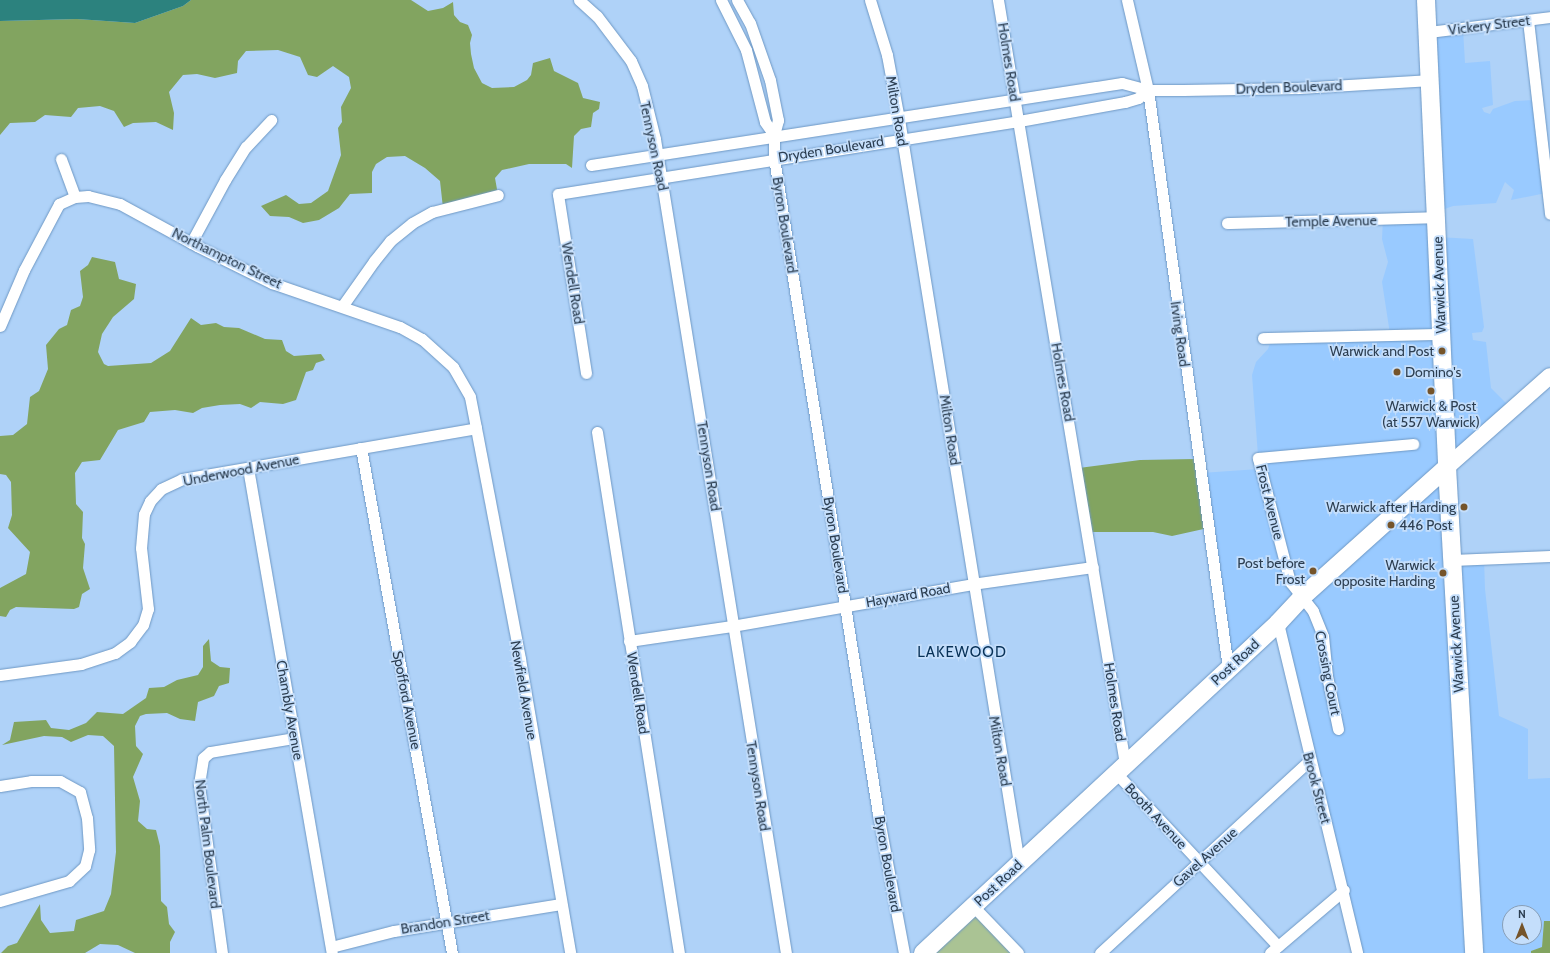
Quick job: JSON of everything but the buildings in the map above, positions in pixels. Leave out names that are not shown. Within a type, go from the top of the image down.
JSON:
[{"type":"main road","name":"Warwick Avenue","points":[[1426,0],[1446,467],[1474,953]]},
{"type":"main road","name":"Post Road","points":[[923,953],[1278,623],[1301,598],[1446,467],[1550,376]]},
{"type":"street","name":"Tennyson Road","points":[[579,0],[597,16],[631,61],[642,86],[658,155],[707,450],[732,626],[786,953]]},
{"type":"street","points":[[721,0],[746,50],[765,122],[774,135]]},
{"type":"street","name":"Byron Boulevard","points":[[737,0],[750,23],[770,80],[778,120],[774,135],[774,158],[845,606],[904,953]]},
{"type":"street","name":"Milton Road","points":[[870,0],[887,55],[899,119],[951,438],[972,584],[1019,863]]},
{"type":"street","name":"Holmes Road","points":[[998,0],[1093,567],[1121,769]]},
{"type":"street","name":"Irving Road","points":[[1128,0],[1148,90],[1228,668]]},
{"type":"street","name":"Vickery Street","points":[[1428,32],[1550,17]]},
{"type":"street","points":[[1528,20],[1550,214]]},
{"type":"street","name":"Dryden Boulevard","points":[[591,165],[774,135],[899,119],[1015,99],[1122,83],[1148,90],[1300,88],[1430,80]]},
{"type":"street","name":"Dryden Boulevard","points":[[558,194],[774,158],[1019,121],[1125,102],[1138,98],[1148,90]]},
{"type":"street","points":[[192,243],[225,180],[246,147],[271,120]]},
{"type":"street","points":[[0,326],[24,270],[59,204],[74,197],[61,159]]},
{"type":"street","name":"Wendell Road","points":[[558,194],[586,373]]},
{"type":"street","points":[[343,306],[378,256],[412,223],[432,212],[498,195]]},
{"type":"street","name":"Northampton Street","points":[[74,197],[103,198],[120,204],[192,243],[272,283],[343,306],[400,327],[422,339],[453,366],[470,397],[476,428]]},
{"type":"street","name":"Temple Avenue","points":[[1226,224],[1436,217]]},
{"type":"street","points":[[1263,338],[1441,334]]},
{"type":"street","name":"Underwood Avenue","points":[[0,675],[81,664],[115,653],[130,642],[143,625],[148,609],[141,548],[144,514],[150,501],[161,489],[182,479],[476,428]]},
{"type":"street","name":"Newfield Avenue","points":[[476,428],[520,659],[570,953]]},
{"type":"street","name":"Wendell Road","points":[[597,432],[679,953]]},
{"type":"street","name":"Frost Avenue","points":[[1301,598],[1290,582],[1258,458],[1413,444]]},
{"type":"street","name":"Spofford Avenue","points":[[361,448],[452,953]]},
{"type":"street","name":"Chambly Avenue","points":[[248,468],[331,950]]},
{"type":"street","points":[[1452,560],[1550,556]]},
{"type":"street","name":"Hayward Road","points":[[629,641],[732,626],[972,584],[1093,567]]},
{"type":"street","name":"Crossing Court","points":[[1301,598],[1313,611],[1324,636],[1327,676],[1338,729]]},
{"type":"street","name":"Brook Street","points":[[1278,623],[1309,761],[1344,890],[1357,953]]},
{"type":"street","name":"North Palm Boulevard","points":[[222,953],[199,784],[203,758],[210,752],[294,738]]},
{"type":"street","name":"Gavel Avenue","points":[[1100,953],[1309,761]]},
{"type":"street","name":"Booth Avenue","points":[[1121,769],[1274,949]]},
{"type":"street","points":[[0,786],[31,781],[60,781],[80,792],[87,818],[89,850],[85,866],[69,881],[0,901]]},
{"type":"street","points":[[1274,949],[1344,890]]},
{"type":"street","name":"Brandon Street","points":[[331,950],[394,931],[561,904]]},
{"type":"street","points":[[973,906],[1018,953]]},
{"type":"shaded area","points":[[0,0],[191,0],[183,6],[135,23],[77,19],[0,21]]},
{"type":"shaded area","points":[[191,0],[411,0],[428,11],[443,8],[453,2],[454,15],[460,22],[468,25],[472,35],[470,43],[471,54],[474,68],[482,83],[492,88],[514,87],[527,80],[531,75],[533,63],[550,58],[554,71],[578,83],[583,98],[600,102],[599,109],[593,113],[591,127],[581,129],[574,136],[572,168],[566,164],[529,164],[502,170],[495,178],[498,195],[443,208],[440,181],[425,168],[405,156],[387,157],[376,164],[372,172],[372,193],[350,194],[339,208],[319,220],[303,223],[289,217],[270,216],[261,206],[286,195],[299,204],[311,203],[328,191],[341,155],[338,128],[342,122],[341,107],[351,88],[349,77],[333,66],[317,77],[308,75],[300,57],[278,50],[246,51],[238,61],[237,73],[215,78],[197,74],[183,75],[169,92],[174,113],[173,130],[156,122],[133,123],[124,127],[114,111],[100,106],[78,108],[71,117],[45,115],[35,122],[10,123],[0,135],[0,21],[77,19],[135,23],[183,6]]},
{"type":"shaded area","points":[[1463,29],[1465,63],[1490,61],[1493,105],[1482,108],[1484,112],[1490,114],[1493,109],[1515,101],[1536,100],[1546,193],[1511,200],[1514,190],[1505,182],[1496,203],[1453,206],[1439,211],[1429,32]]},
{"type":"shaded area","points":[[1435,217],[1438,237],[1473,239],[1484,327],[1482,332],[1472,333],[1473,340],[1486,342],[1491,388],[1511,408],[1447,466],[1453,559],[1484,558],[1485,589],[1499,716],[1528,729],[1528,779],[1550,778],[1550,921],[1544,921],[1542,947],[1531,951],[1531,953],[1358,953],[1278,623],[1232,664],[1201,473],[1259,469],[1252,375],[1256,362],[1268,349],[1272,338],[1390,334],[1382,282],[1388,262],[1382,239],[1383,219]]},
{"type":"shaded area","points":[[92,257],[115,262],[119,279],[136,284],[134,299],[113,317],[102,334],[98,352],[104,364],[108,366],[151,363],[170,351],[191,318],[201,325],[216,323],[224,327],[239,328],[265,339],[282,340],[286,351],[294,356],[321,354],[325,360],[316,363],[313,370],[306,372],[296,400],[283,404],[260,402],[251,408],[240,404],[220,405],[202,408],[193,413],[175,410],[150,412],[144,422],[118,430],[100,460],[82,462],[75,473],[76,504],[83,512],[82,538],[85,544],[83,568],[90,589],[82,594],[79,607],[74,609],[16,607],[10,610],[6,617],[0,616],[0,588],[26,574],[30,552],[8,528],[12,515],[11,482],[6,475],[0,474],[0,436],[13,435],[27,424],[30,397],[39,391],[48,369],[46,345],[59,329],[67,325],[71,310],[80,306],[83,297],[80,271],[88,265]]},
{"type":"shaded area","points":[[1195,459],[1208,528],[1172,536],[1153,532],[1090,532],[1079,468],[1140,460]]},
{"type":"shaded area","points":[[209,639],[211,661],[220,667],[230,668],[229,683],[219,686],[214,696],[198,702],[195,721],[180,719],[167,713],[146,714],[140,716],[135,726],[136,746],[143,754],[133,777],[140,801],[138,821],[147,829],[156,830],[160,846],[161,901],[167,907],[169,924],[175,932],[170,942],[170,953],[135,953],[118,945],[100,944],[85,953],[1,953],[8,946],[17,943],[40,904],[41,920],[50,933],[74,931],[76,920],[104,911],[111,894],[116,852],[114,746],[103,736],[88,735],[71,742],[62,737],[44,736],[2,745],[10,740],[14,722],[46,720],[51,728],[69,730],[86,723],[97,712],[123,714],[146,698],[149,688],[164,687],[177,680],[198,675],[203,667],[203,646]]},
{"type":"shaded area","points":[[971,907],[1019,953],[922,953]]},
{"type":"shaded area","points":[[1544,921],[1550,921],[1550,953],[1531,953],[1531,951],[1542,947]]},
{"type":"place","name":"Warwick and Post","points":[[1442,351]]},
{"type":"place","name":"Domino's","points":[[1397,372]]},
{"type":"place","name":"Warwick & Post (at 557 Warwick)","points":[[1431,391]]},
{"type":"place","name":"Warwick after Harding","points":[[1464,507]]},
{"type":"place","name":"446 Post","points":[[1391,525]]},
{"type":"place","name":"Post before Frost","points":[[1313,571]]},
{"type":"place","name":"Warwick opposite Harding","points":[[1443,573]]},
{"type":"district","name":"LAKEWOOD","points":[[962,653]]}]
